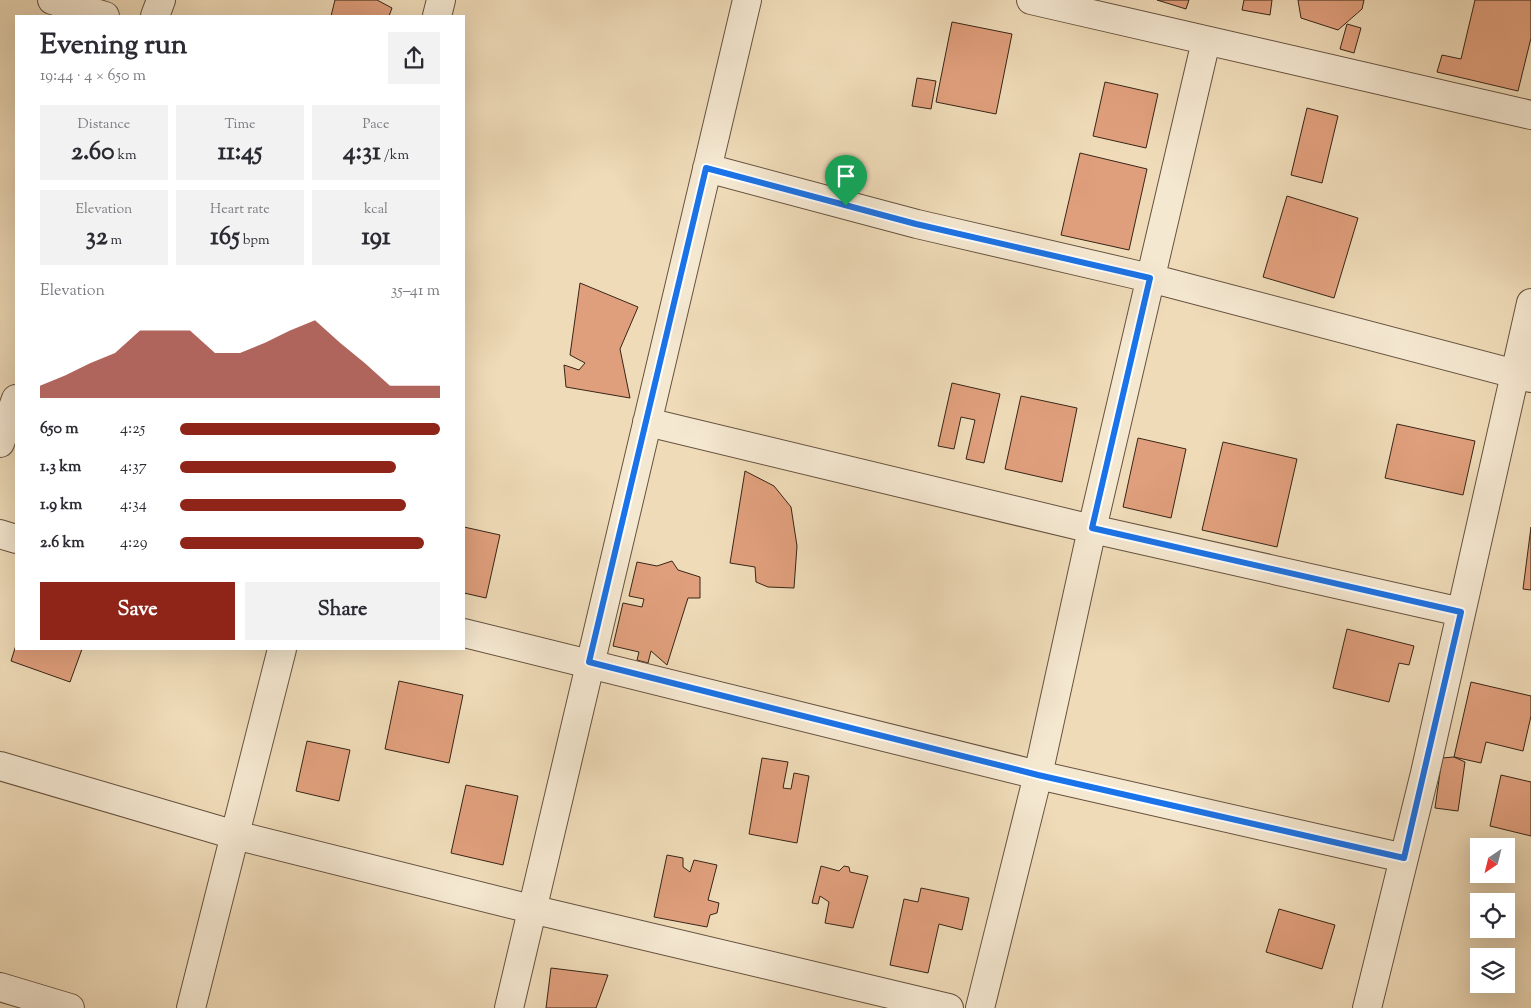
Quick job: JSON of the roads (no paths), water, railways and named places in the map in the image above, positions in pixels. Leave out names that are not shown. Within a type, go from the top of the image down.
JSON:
[{"type":"street","points":[[52,0],[101,15]]},
{"type":"street","points":[[155,15],[161,0]]},
{"type":"street","points":[[437,15],[441,0]]},
{"type":"street","points":[[509,1008],[589,662],[648,422],[706,168],[747,0]]},
{"type":"street","points":[[1031,0],[1531,115]]},
{"type":"street","points":[[980,1008],[1038,775],[1092,528],[1206,41]]},
{"type":"street","points":[[706,168],[916,224],[1150,278],[1523,376]]},
{"type":"street","points":[[1367,1008],[1461,612],[1523,376],[1531,303]]},
{"type":"street","points":[[0,443],[15,402]]},
{"type":"street","points":[[648,422],[1092,528],[1461,612]]},
{"type":"street","points":[[0,534],[15,539]]},
{"type":"street","points":[[465,633],[589,662],[1038,775],[1404,858]]},
{"type":"street","points":[[191,1008],[282,650]]},
{"type":"street","points":[[0,766],[235,835],[531,909],[949,1008]]},
{"type":"street","points":[[0,987],[70,1008]]}]
